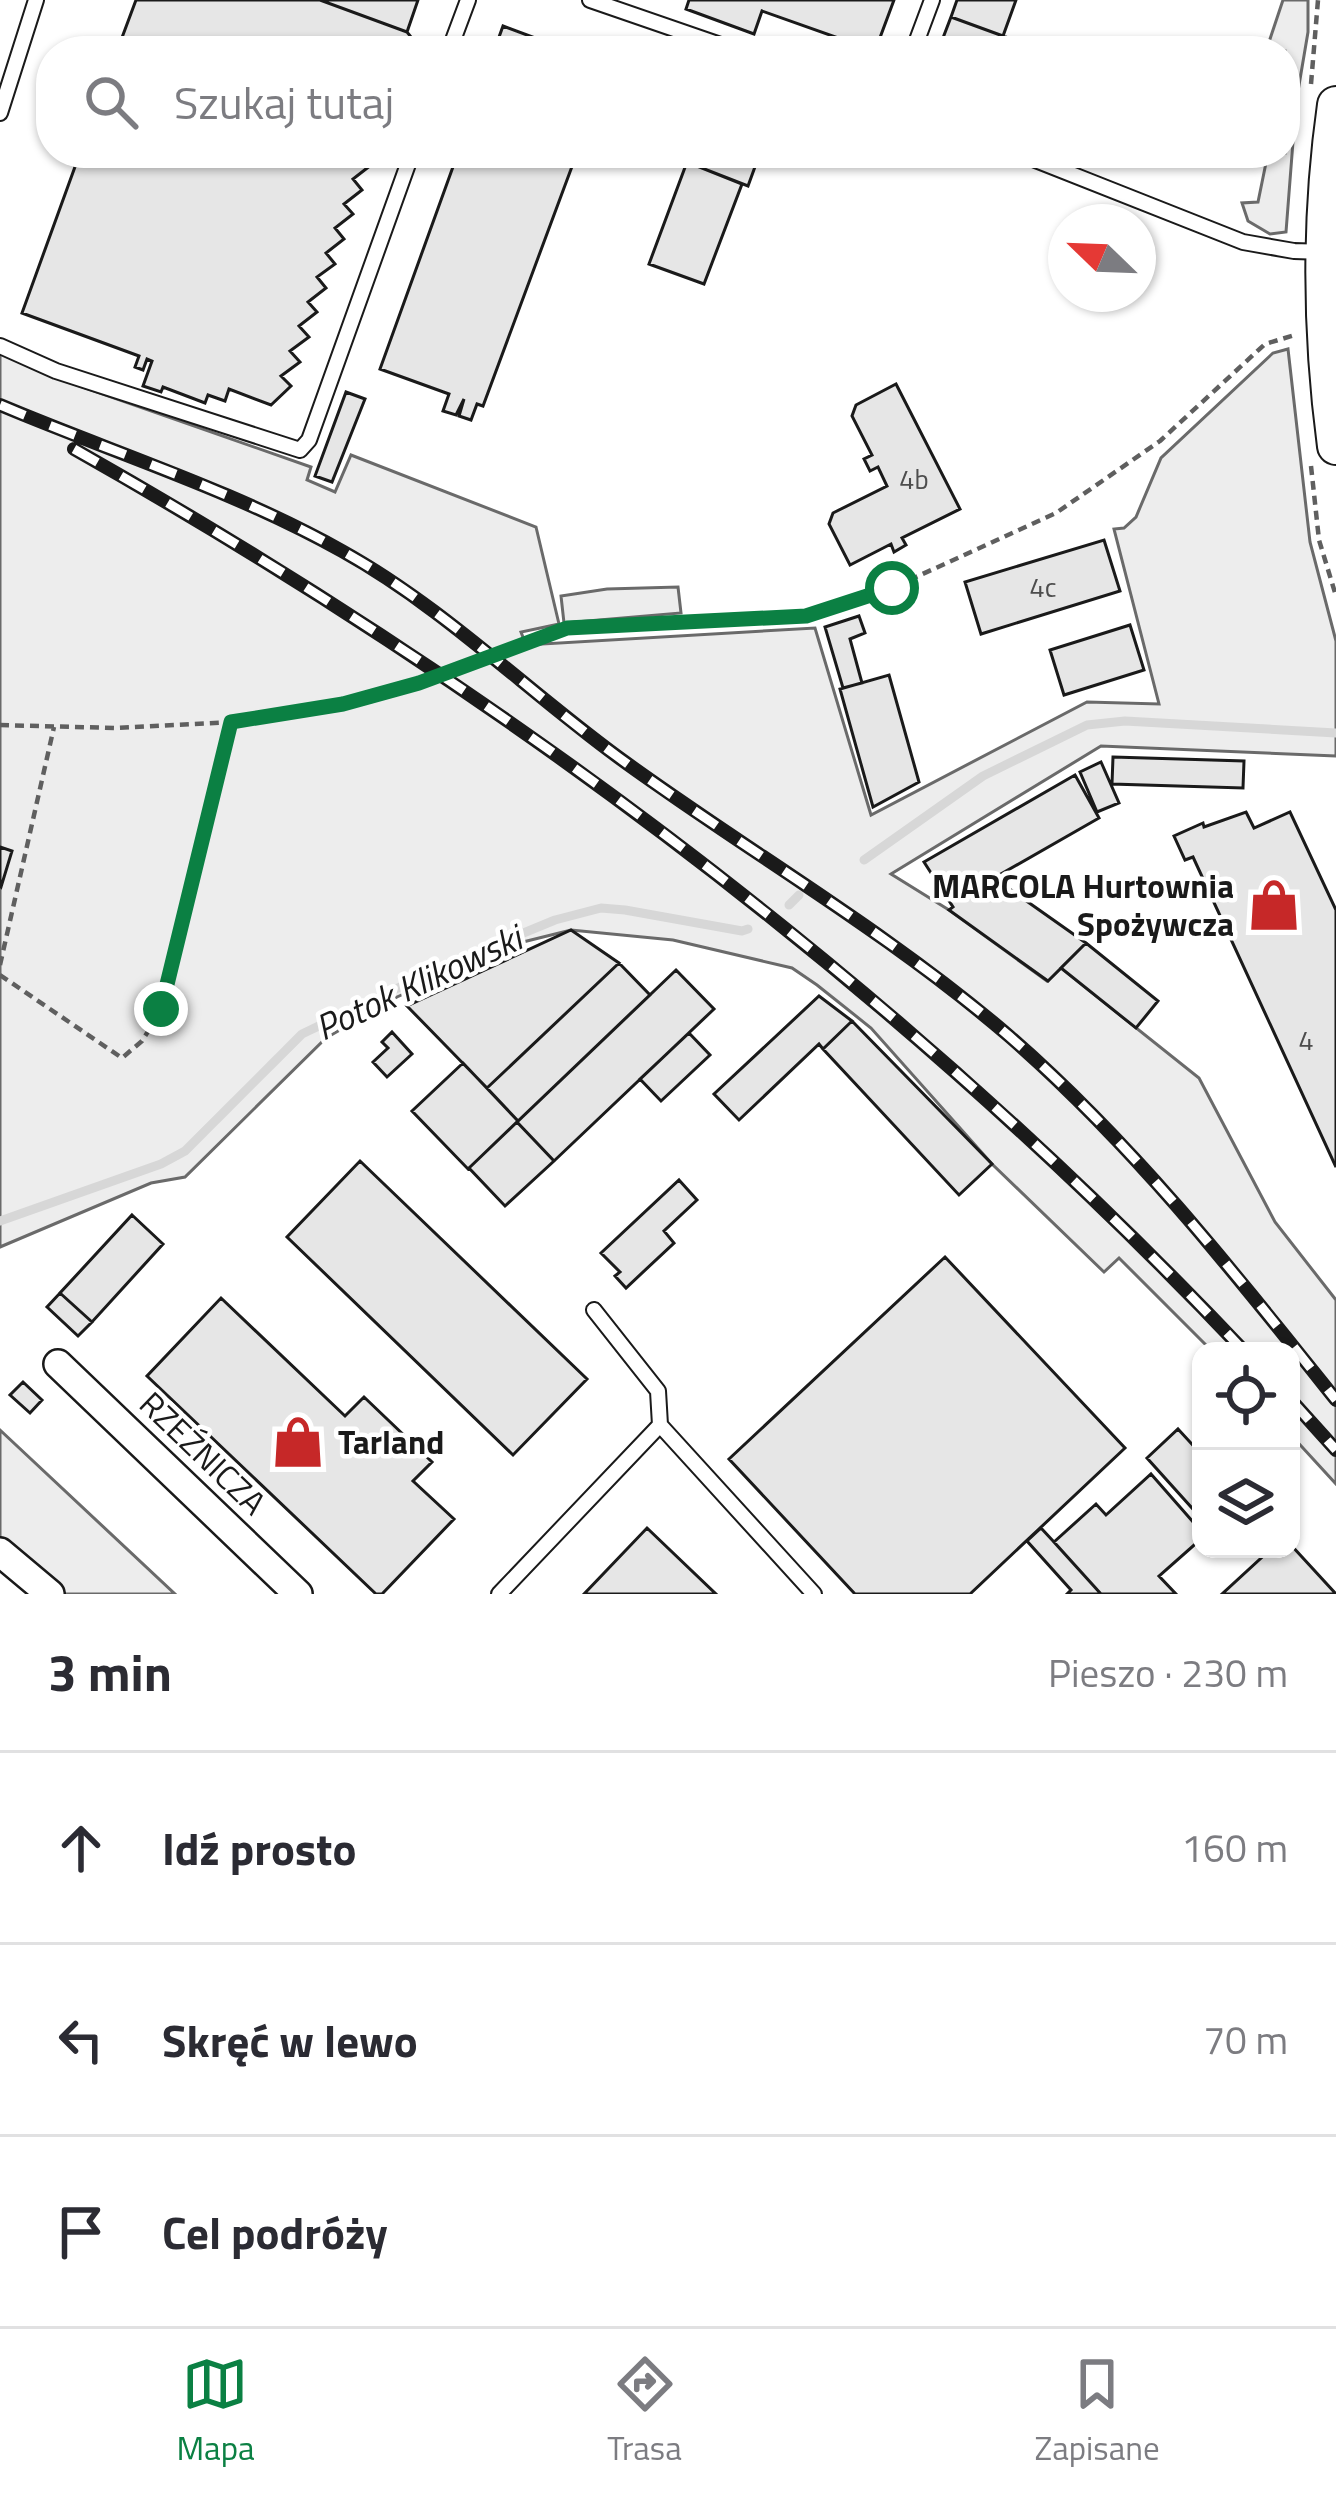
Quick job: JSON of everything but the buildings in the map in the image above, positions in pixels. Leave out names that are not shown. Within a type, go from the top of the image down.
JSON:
[{"type":"main road","points":[[1336,105],[1324,252],[1325,329],[1336,446]]},
{"type":"street","name":"RZEŹNICZA","points":[[58,1364],[298,1594]]},
{"type":"street","points":[[0,1552],[50,1594]]},
{"type":"lane","points":[[0,113],[36,0]]},
{"type":"lane","points":[[455,36],[468,0]]},
{"type":"lane","points":[[590,0],[694,36]]},
{"type":"lane","points":[[919,36],[932,0]]},
{"type":"lane","points":[[0,346],[56,371],[300,450],[309,440],[407,168]]},
{"type":"lane","points":[[1056,168],[1243,242],[1324,252]]},
{"type":"lane","points":[[594,1310],[658,1391],[660,1425],[814,1594]]},
{"type":"lane","points":[[499,1594],[660,1425]]},
{"type":"path","points":[[0,725],[231,722],[343,704],[406,687],[567,628],[806,616],[892,588],[1056,513],[1160,441],[1265,344],[1325,329]]},
{"type":"path","points":[[0,975],[122,1058],[142,1041],[161,1009],[231,722]]},
{"type":"path","points":[[0,965],[54,727]]},
{"type":"shaded area","points":[[1283,0],[1308,0],[1300,79],[1300,36],[1271,36]]},
{"type":"shaded area","points":[[1265,168],[1291,168],[1286,232],[1270,234],[1248,221],[1242,203],[1258,202]]},
{"type":"shaded area","points":[[1288,349],[1310,542],[1336,641],[1336,756],[1101,746],[891,874],[1047,981],[1061,968],[1199,1078],[1275,1222],[1336,1300],[1336,1484],[1300,1445],[1300,1342],[1203,1342],[1119,1258],[1104,1272],[992,1164],[871,1028],[817,985],[792,968],[673,940],[571,930],[519,943],[397,997],[326,1038],[185,1177],[151,1183],[0,1247],[0,352],[60,379],[311,467],[307,480],[335,492],[351,455],[536,527],[559,624],[521,632],[526,645],[815,628],[871,815],[1087,702],[1159,704],[1114,529],[1124,528],[1136,517],[1161,458],[1273,353]]},
{"type":"shaded area","points":[[678,587],[681,613],[564,623],[561,596]]},
{"type":"shaded area","points":[[0,1430],[175,1594],[57,1594],[0,1545]]},
{"type":"waterway","name":"Potok Klikowski","points":[[864,860],[983,776],[1087,725],[1125,721],[1336,733]]},
{"type":"waterway","name":"Potok Klikowski","points":[[789,905],[799,895]]},
{"type":"waterway","name":"Potok Klikowski","points":[[0,1221],[161,1164],[185,1151],[302,1034],[448,964],[555,920],[601,908],[748,929]]},
{"type":"railway","points":[[0,405],[259,509],[379,573],[618,757],[915,961],[1009,1036],[1098,1120],[1220,1257],[1336,1400]]},
{"type":"railway","points":[[74,449],[392,642],[693,856],[838,971],[978,1092],[1113,1218],[1235,1342]]},
{"type":"railway","points":[[1300,1410],[1336,1450]]},
{"type":"place","name":"MARCOLA Hurtownia Spożywcza","points":[[1274,905]]},
{"type":"place","name":"Tarland","points":[[298,1442]]},
{"type":"route","points":[[161,1009],[231,722],[343,704],[419,683],[567,628],[806,616],[892,588]]}]
